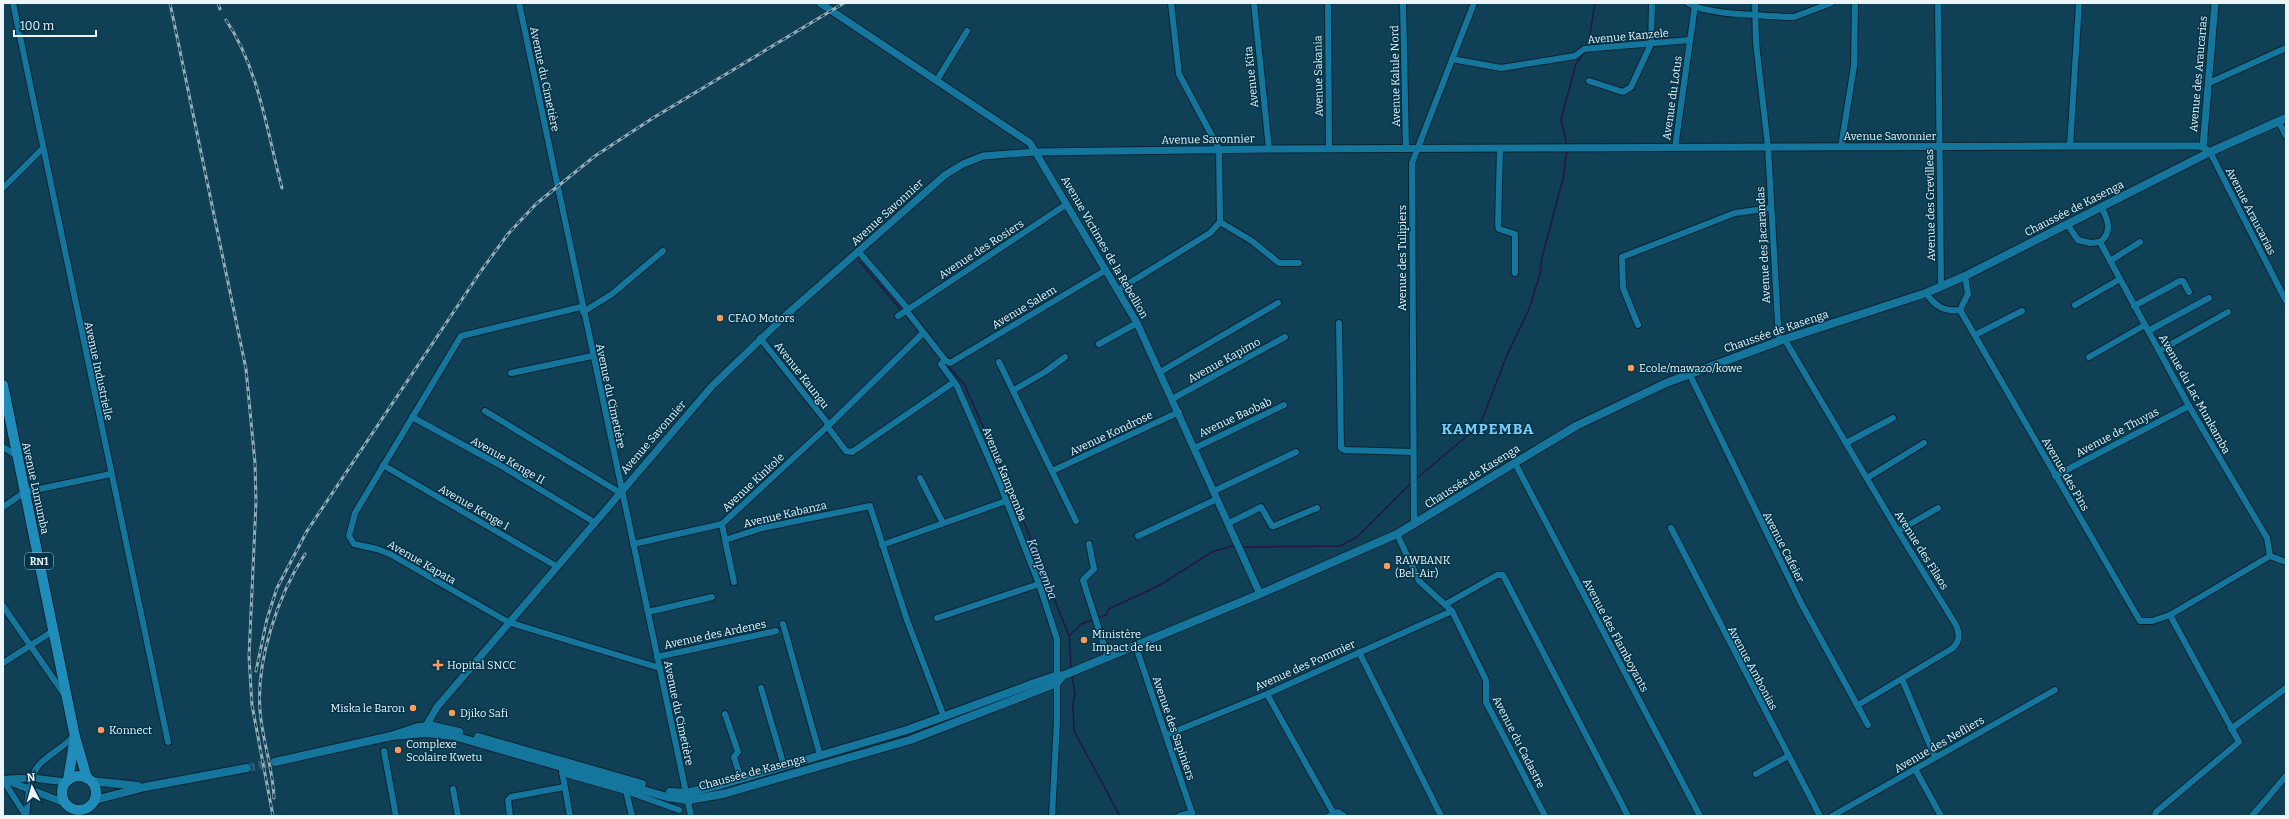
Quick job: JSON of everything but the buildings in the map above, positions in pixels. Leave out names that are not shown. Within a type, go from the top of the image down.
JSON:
[{"type":"highway","name":"Avenue Lumumba","points":[[3,385],[68,700],[74,736],[89,779],[96,790],[92,807]]},
{"type":"highway","name":"Avenue Lumumba","points":[[67,804],[62,792],[67,781],[74,736]]},
{"type":"highway","points":[[67,781],[77,776],[89,779]]},
{"type":"highway","points":[[67,804],[79,810],[92,807]]},
{"type":"highway","points":[[67,804],[76,816]]},
{"type":"main road","name":"Chaussée de Kasenga","points":[[275,762],[391,736],[426,730],[454,736],[667,797],[687,797],[723,794],[910,740],[1136,647],[1397,534],[1576,426],[1640,394],[1689,373],[1926,293],[1965,276],[2210,152],[2282,120]]},
{"type":"main road","name":"Chaussée de Kasenga","points":[[687,797],[741,778],[907,730],[1061,677]]},
{"type":"main road","points":[[907,730],[910,740]]},
{"type":"main road","points":[[92,807],[145,787],[247,768]]},
{"type":"main road","points":[[89,779],[145,787]]},
{"type":"street","name":"Avenue Industrielle","points":[[13,3],[110,474],[168,742]]},
{"type":"street","name":"Avenue du Cimetière","points":[[519,3],[620,491],[648,612],[691,816]]},
{"type":"street","name":"Avenue Victimes de la Rebellion","points":[[820,3],[1026,139],[1036,152],[1137,323],[1179,412],[1260,594]]},
{"type":"street","points":[[1118,290],[1210,234],[1220,222],[1219,149],[1179,74],[1171,3]]},
{"type":"street","name":"Avenue Kita","points":[[1254,3],[1269,149]]},
{"type":"street","name":"Avenue Sakania","points":[[1328,3],[1329,149]]},
{"type":"street","name":"Avenue Kalule Nord","points":[[1403,3],[1406,149]]},
{"type":"street","name":"Avenue des Tulipiers","points":[[1414,525],[1412,163],[1416,149],[1474,3]]},
{"type":"street","points":[[1589,81],[1625,92],[1631,87],[1651,44],[1652,3]]},
{"type":"street","points":[[1688,3],[1754,14],[1794,17],[1831,3]]},
{"type":"street","name":"Avenue des Jacarandas","points":[[1755,3],[1754,14],[1756,43],[1768,147],[1771,208],[1782,341]]},
{"type":"street","points":[[1841,147],[1854,66],[1855,3]]},
{"type":"street","name":"Avenue des Grevilleas","points":[[1938,3],[1941,286]]},
{"type":"street","points":[[2070,146],[2079,3]]},
{"type":"street","name":"Avenue des Araucarias","points":[[2203,147],[2215,3]]},
{"type":"street","name":"Avenue du Lotus","points":[[1675,148],[1695,5]]},
{"type":"street","points":[[936,80],[967,30]]},
{"type":"street","name":"Avenue Kanzele","points":[[1452,59],[1506,68],[1575,56],[1585,49],[1690,40]]},
{"type":"street","points":[[2209,83],[2286,48]]},
{"type":"street","points":[[2282,120],[2286,136]]},
{"type":"street","name":"Avenue Savonnier","points":[[426,730],[437,707],[620,491],[712,386],[760,338],[953,169],[983,156],[1036,152],[1219,149],[2070,146],[2203,147]]},
{"type":"street","points":[[2203,147],[2210,152]]},
{"type":"street","points":[[3,188],[43,148]]},
{"type":"street","points":[[1500,149],[1498,225],[1499,229],[1515,234],[1516,273]]},
{"type":"street","name":"Avenue Araucarias","points":[[2210,152],[2286,300]]},
{"type":"street","name":"Avenue des Rosiers","points":[[903,312],[1067,204]]},
{"type":"street","points":[[2067,224],[2078,240],[2090,243],[2100,242],[2106,235],[2109,225],[2101,207]]},
{"type":"street","points":[[1638,325],[1624,288],[1622,257],[1735,213],[1771,208]]},
{"type":"street","points":[[1220,222],[1252,241],[1278,263],[1299,263]]},
{"type":"street","name":"Avenue du Lac Munkamba","points":[[2100,242],[2189,406],[2267,538],[2270,556]]},
{"type":"street","points":[[2110,261],[2140,242]]},
{"type":"street","points":[[582,309],[612,294],[663,251]]},
{"type":"street","name":"Avenue Kampemba","points":[[859,252],[903,312],[943,361],[954,382],[1006,501],[1039,584],[1057,640],[1061,677],[1052,816]]},
{"type":"street","name":"Avenue Salem","points":[[943,361],[953,362],[1106,270]]},
{"type":"street","points":[[1926,293],[1935,305],[1942,308],[1960,310],[1968,294],[1965,276]]},
{"type":"street","points":[[2075,305],[2120,279]]},
{"type":"street","points":[[2134,306],[2180,281],[2183,281],[2190,292]]},
{"type":"street","points":[[2089,357],[2209,298]]},
{"type":"street","points":[[1160,372],[1278,303]]},
{"type":"street","name":"Avenue Kapata","points":[[582,309],[461,336],[383,465],[355,514],[349,532],[351,541],[358,546],[371,547],[390,554],[508,622],[660,668]]},
{"type":"street","name":"Avenue des Pins","points":[[1960,310],[2138,619],[2144,622],[2149,622],[2170,615],[2270,556]]},
{"type":"street","points":[[1975,335],[2022,311]]},
{"type":"street","points":[[2159,351],[2228,312]]},
{"type":"street","points":[[1099,344],[1137,323]]},
{"type":"street","points":[[1339,323],[1341,448],[1345,450],[1413,452]]},
{"type":"street","name":"Avenue Kinkole","points":[[633,544],[722,524],[828,426],[921,334]]},
{"type":"street","name":"Avenue Kaungu","points":[[760,338],[846,451],[852,452],[954,382]]},
{"type":"street","name":"Avenue Kapimo","points":[[1172,399],[1285,338]]},
{"type":"street","name":"Avenue des Filaos","points":[[1782,341],[1846,443],[1956,625],[1959,635],[1957,643],[1953,648],[1902,679]]},
{"type":"street","points":[[511,373],[592,356]]},
{"type":"street","points":[[1014,390],[1045,372],[1065,357]]},
{"type":"street","points":[[1000,362],[1076,521]]},
{"type":"street","name":"Avenue Cafeier","points":[[1689,373],[1801,603],[1868,725]]},
{"type":"street","name":"Avenue Baobab","points":[[1195,448],[1284,405]]},
{"type":"street","name":"Avenue de Thuyas","points":[[2055,476],[2189,406]]},
{"type":"street","points":[[485,411],[620,491]]},
{"type":"street","name":"Avenue Kondrose","points":[[1052,471],[1179,412]]},
{"type":"street","name":"Avenue Kenge II","points":[[412,417],[594,522]]},
{"type":"street","points":[[1846,443],[1893,418]]},
{"type":"street","points":[[1866,478],[1924,443]]},
{"type":"street","points":[[3,447],[17,456]]},
{"type":"street","points":[[1214,491],[1296,452]]},
{"type":"street","name":"Avenue des Flamboyants","points":[[1515,463],[1700,816]]},
{"type":"street","name":"Avenue Kenge I","points":[[383,465],[556,566]]},
{"type":"street","points":[[3,507],[25,492],[110,474]]},
{"type":"street","points":[[920,478],[943,523]]},
{"type":"street","points":[[1138,536],[1218,499]]},
{"type":"street","points":[[944,717],[907,620],[882,545],[1006,501]]},
{"type":"street","name":"Avenue Kabanza","points":[[725,540],[762,528],[865,506],[871,507],[882,545]]},
{"type":"street","points":[[1229,523],[1261,507],[1272,526],[1274,526],[1317,508]]},
{"type":"street","points":[[1898,531],[1938,508]]},
{"type":"street","points":[[722,524],[734,582]]},
{"type":"street","name":"Avenue Ambonias","points":[[1671,528],[1820,816]]},
{"type":"street","name":"Avenue du Cadastre","points":[[1397,534],[1419,581],[1452,611],[1486,680],[1486,702],[1545,816]]},
{"type":"street","points":[[1089,544],[1094,569],[1083,580],[1108,658]]},
{"type":"street","points":[[2270,556],[2285,563]]},
{"type":"street","points":[[1446,604],[1497,575],[1503,575],[1628,816]]},
{"type":"street","points":[[937,618],[1039,584]]},
{"type":"street","points":[[648,612],[712,597]]},
{"type":"street","points":[[3,606],[68,700]]},
{"type":"street","name":"Avenue des Pommier","points":[[1166,734],[1267,694],[1452,611]]},
{"type":"street","points":[[2155,816],[2156,812],[2239,742],[2170,615]]},
{"type":"street","points":[[783,624],[820,755]]},
{"type":"street","points":[[3,663],[53,631]]},
{"type":"street","name":"Avenue des Ardenes","points":[[657,657],[776,631]]},
{"type":"street","name":"Avenue des Sapiniers","points":[[1136,647],[1192,814]]},
{"type":"street","points":[[1359,652],[1441,816]]},
{"type":"street","points":[[1858,705],[1902,679],[1934,757]]},
{"type":"street","points":[[761,688],[784,766]]},
{"type":"street","points":[[2232,729],[2286,688]]},
{"type":"street","name":"Avenue des Nefliers","points":[[1832,816],[2055,690]]},
{"type":"street","points":[[1267,694],[1332,815],[1341,812],[1344,816]]},
{"type":"street","points":[[725,714],[738,752],[734,757],[741,778]]},
{"type":"street","points":[[26,816],[30,789],[38,766],[74,736]]},
{"type":"street","points":[[384,750],[396,816]]},
{"type":"street","points":[[1756,774],[1788,756]]},
{"type":"street","points":[[570,816],[561,767],[679,810]]},
{"type":"street","points":[[1915,769],[1941,816]]},
{"type":"street","points":[[3,780],[34,775],[67,781]]},
{"type":"street","points":[[2252,816],[2286,776]]},
{"type":"street","points":[[3,780],[67,804]]},
{"type":"street","points":[[3,780],[26,816]]},
{"type":"street","points":[[510,816],[509,798],[564,787]]},
{"type":"street","points":[[453,789],[458,816]]},
{"type":"street","points":[[626,791],[632,816]]},
{"type":"street","points":[[1179,816],[1192,814]]},
{"type":"waterway","points":[[1588,46],[1595,3]]},
{"type":"waterway","points":[[1567,146],[1561,119],[1576,64],[1585,51]]},
{"type":"waterway","points":[[1416,479],[1474,430],[1482,420],[1507,355],[1529,309],[1540,274],[1542,257],[1563,179],[1567,150]]},
{"type":"waterway","name":"Kampemba","points":[[859,261],[902,311]]},
{"type":"waterway","name":"Kampemba","points":[[905,314],[910,320]]},
{"type":"waterway","name":"Kampemba","points":[[946,364],[964,384],[1008,482],[1069,636],[1071,668]]},
{"type":"waterway","points":[[1241,547],[1340,546],[1357,537],[1411,483]]},
{"type":"waterway","points":[[1097,618],[1106,615],[1109,609],[1160,585],[1212,552],[1232,546],[1235,547]]},
{"type":"waterway","points":[[1069,636],[1081,624],[1094,619]]},
{"type":"waterway","name":"Kampemba","points":[[1072,676],[1075,694],[1073,704],[1074,731],[1120,816]]},
{"type":"tunnel","points":[[247,768],[275,762]]},
{"type":"railway","points":[[170,3],[246,369],[255,463],[256,502],[249,657],[252,705],[273,816]]},
{"type":"railway","points":[[218,3],[220,9]]},
{"type":"railway","points":[[256,671],[267,619],[277,588],[307,531],[481,271],[508,234],[536,204],[595,156],[653,118],[844,3]]},
{"type":"railway","points":[[226,20],[247,59],[261,101],[282,188]]},
{"type":"railway","points":[[274,798],[272,776],[261,721],[260,691],[262,671],[265,650],[278,608],[295,570],[305,554]]},
{"type":"place","name":"CFAO Motors","points":[[720,318]]},
{"type":"place","name":"Ecole/mawazo/kowe","points":[[1631,368]]},
{"type":"place","name":"RAWBANK (Bel-Air)","points":[[1387,566]]},
{"type":"place","name":"Ministère Impact de feu","points":[[1084,640]]},
{"type":"place","name":"Hopital SNCC","points":[[438,665]]},
{"type":"place","name":"Miska le Baron","points":[[413,708]]},
{"type":"place","name":"Djiko Safi","points":[[452,713]]},
{"type":"place","name":"Konnect","points":[[101,730]]},
{"type":"place","name":"Complexe Scolaire Kwetu","points":[[398,750]]},
{"type":"district","name":"KAMPEMBA","points":[[1488,429]]}]
